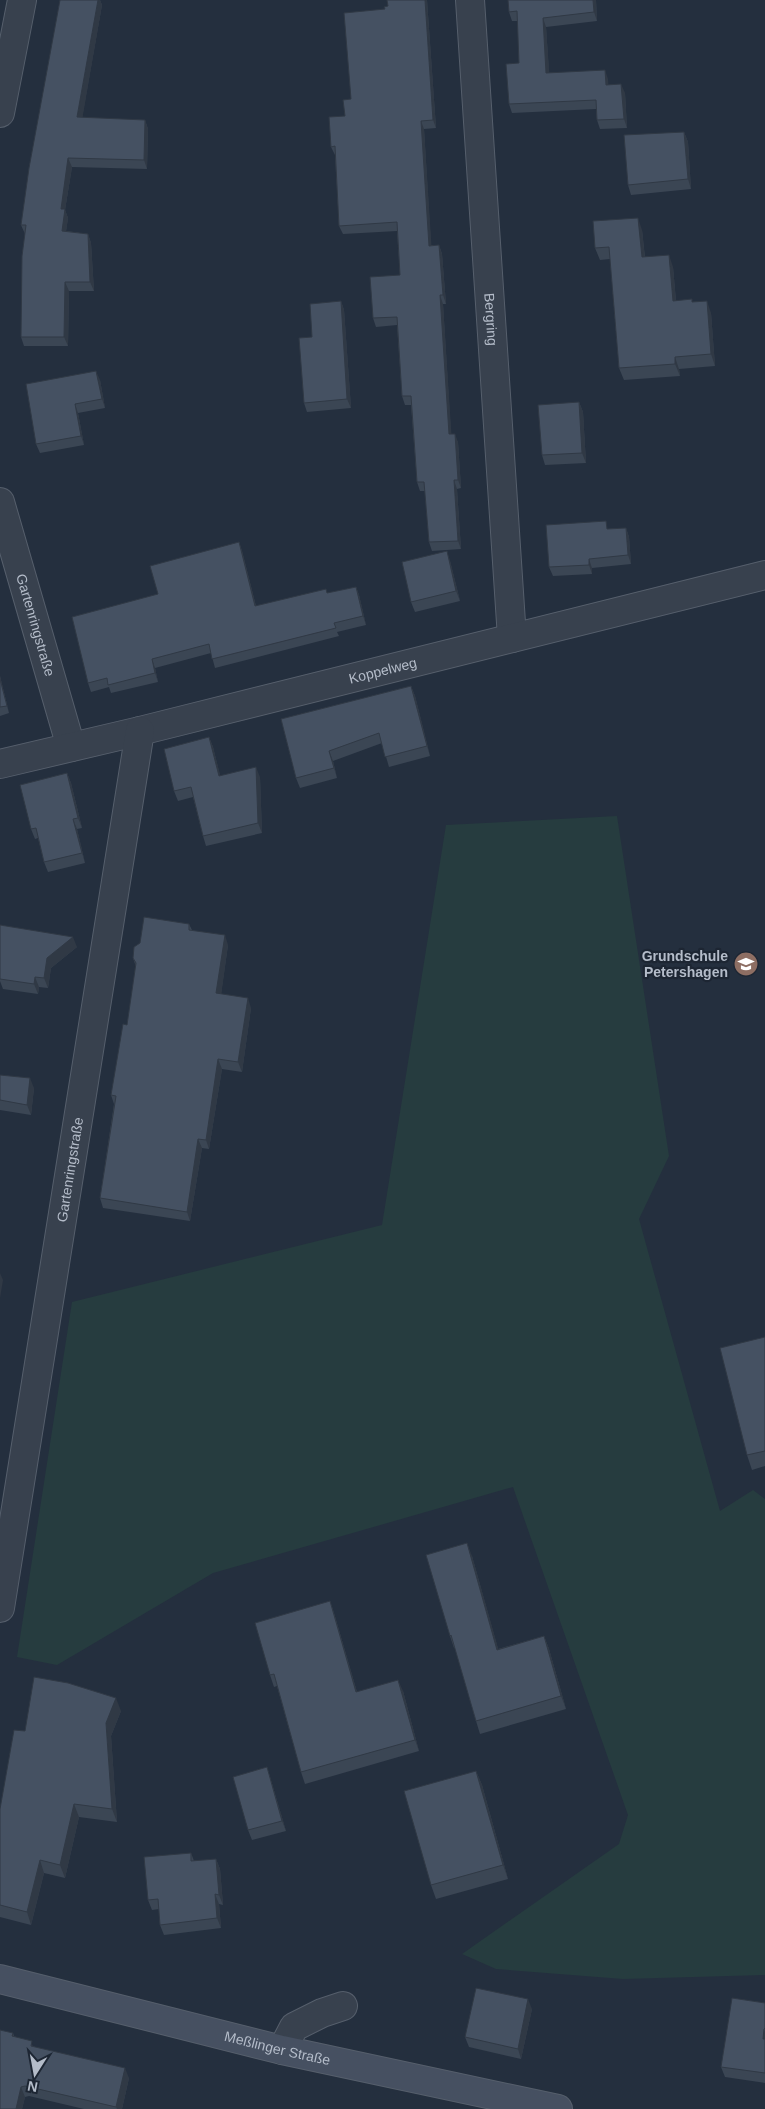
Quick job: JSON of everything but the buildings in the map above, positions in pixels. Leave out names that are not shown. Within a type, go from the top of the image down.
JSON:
[{"type":"street","points":[[0,113],[22,0]]},
{"type":"street","name":"Bergring","points":[[470,0],[512,638]]},
{"type":"street","name":"Gartenringstraße","points":[[0,502],[70,747]]},
{"type":"street","name":"Koppelweg","points":[[0,764],[140,731],[765,575]]},
{"type":"street","name":"Gartenringstraße","points":[[0,1608],[140,731]]},
{"type":"street","name":"Meßlinger Straße","points":[[0,1979],[282,2050],[558,2109]]},
{"type":"street","points":[[282,2050],[294,2027],[322,2013],[343,2006]]},
{"type":"green space","points":[[617,816],[669,1156],[639,1219],[720,1511],[753,1490],[765,1499],[765,1975],[623,1979],[496,1969],[462,1954],[619,1844],[628,1815],[513,1487],[213,1573],[57,1665],[17,1657],[72,1302],[382,1225],[446,825]]},
{"type":"place","name":"Grundschule Petershagen","points":[[746,964]]}]
